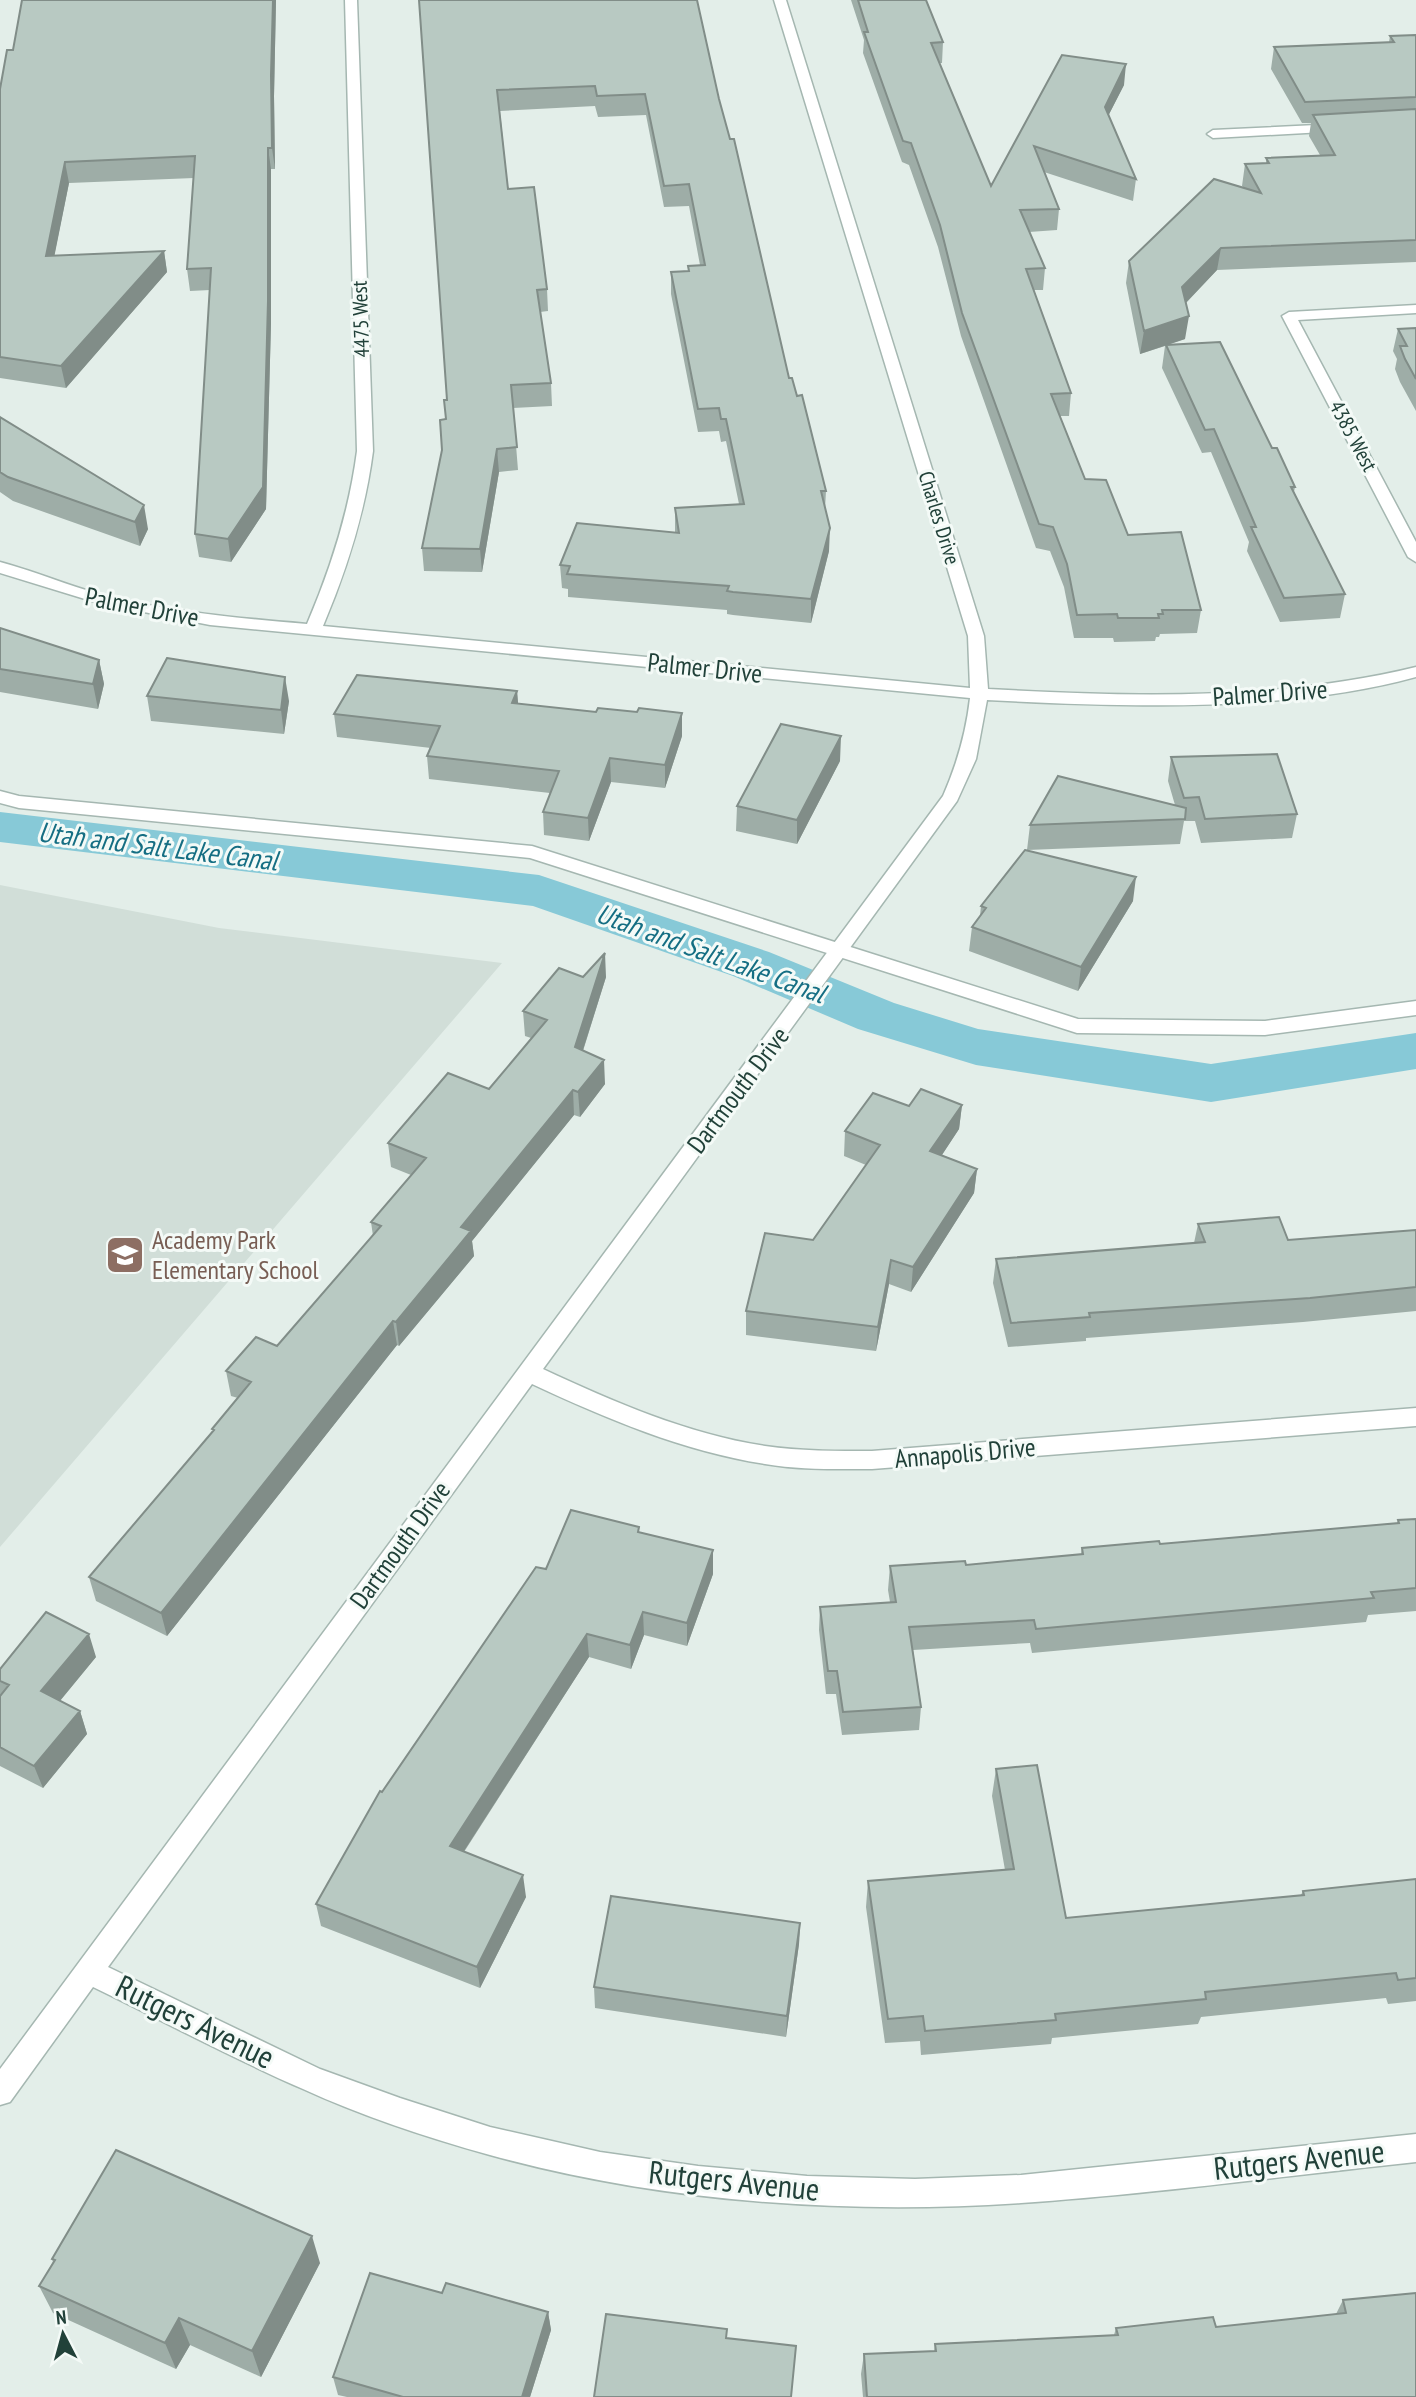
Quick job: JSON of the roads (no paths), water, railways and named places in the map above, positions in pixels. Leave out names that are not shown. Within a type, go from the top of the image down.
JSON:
[{"type":"street","name":"4475 West","points":[[313,629],[347,544],[360,498],[365,451],[351,0]]},
{"type":"street","name":"Charles Drive","points":[[780,0],[969,612],[980,659],[979,694],[967,760],[951,797],[803,1001]]},
{"type":"street","points":[[1213,134],[1348,128]]},
{"type":"street","name":"4385 West","points":[[1416,309],[1289,316],[1416,557]]},
{"type":"street","name":"Palmer Drive","points":[[0,567],[50,587],[132,608],[210,620],[979,694],[1056,699],[1236,697],[1323,690],[1392,679],[1416,672]]},
{"type":"street","points":[[0,797],[19,802],[531,852],[834,956],[1077,1026],[1265,1027],[1416,1008]]},
{"type":"street","name":"Dartmouth Drive","points":[[0,2092],[803,1001]]},
{"type":"street","name":"Annapolis Drive","points":[[528,1372],[660,1430],[716,1446],[766,1455],[819,1460],[872,1460],[1416,1417]]},
{"type":"street","name":"Rutgers Avenue","points":[[89,1971],[313,2080],[400,2112],[490,2141],[600,2166],[698,2180],[807,2190],[874,2192],[1021,2189],[1416,2148]]},
{"type":"waterway","name":"Utah and Salt Lake Canal","points":[[0,827],[539,891],[751,964],[876,1016],[976,1047],[1211,1083],[1416,1051]]},
{"type":"place","name":"Academy Park Elementary School","points":[[125,1255]]}]
